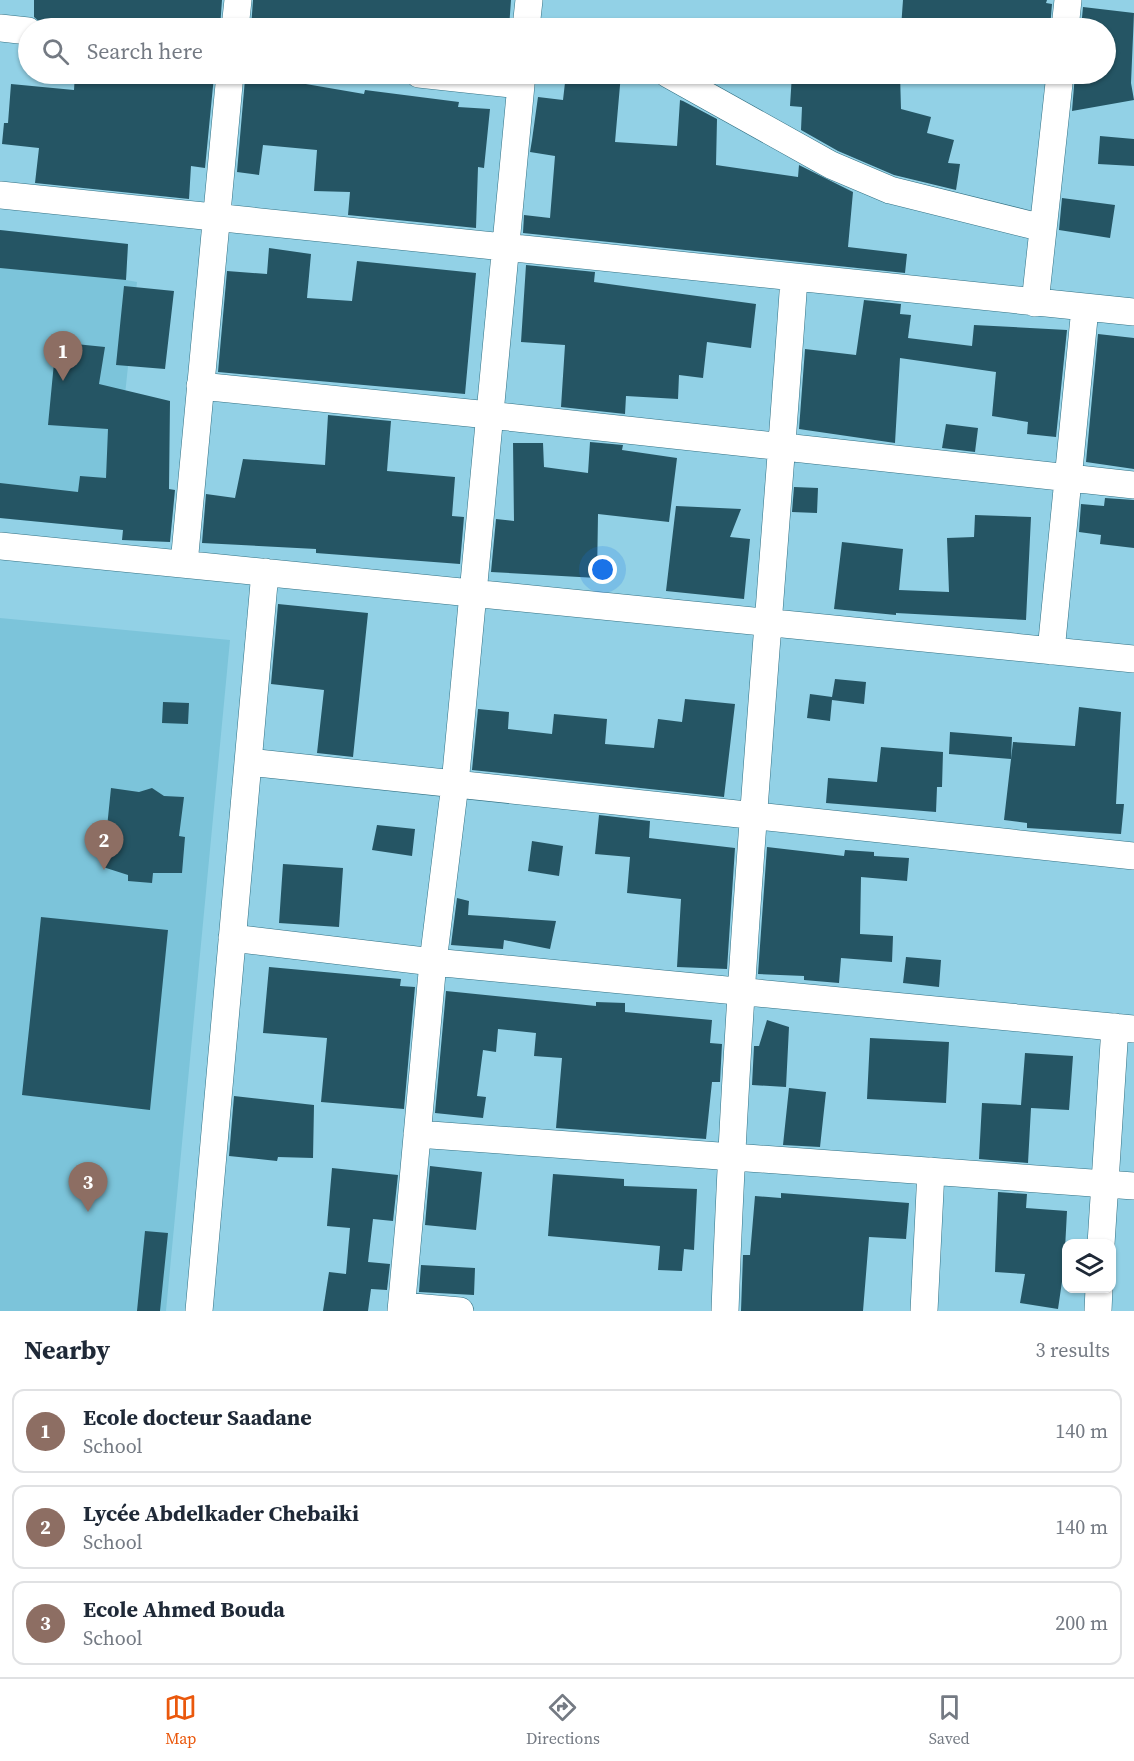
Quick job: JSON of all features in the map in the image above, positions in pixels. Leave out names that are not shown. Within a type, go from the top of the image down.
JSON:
[{"type":"street","points":[[236,18],[238,0]]},
{"type":"street","points":[[527,18],[529,0]]},
{"type":"street","points":[[1066,18],[1068,0]]},
{"type":"street","points":[[0,28],[18,30]]},
{"type":"street","points":[[184,564],[214,218],[229,84]]},
{"type":"street","points":[[460,1311],[402,1309],[433,962],[455,784],[520,84]]},
{"type":"street","points":[[686,84],[831,165],[890,190],[1043,228]]},
{"type":"street","points":[[1035,303],[1059,84]]},
{"type":"street","points":[[0,195],[794,279],[1134,312]]},
{"type":"street","points":[[725,1311],[730,1156],[740,989],[770,623],[794,279]]},
{"type":"street","points":[[1051,651],[1066,478],[1085,308]]},
{"type":"street","points":[[200,386],[1134,485]]},
{"type":"street","points":[[0,546],[1134,659]]},
{"type":"street","points":[[199,1311],[265,572]]},
{"type":"street","points":[[248,762],[1134,856]]},
{"type":"street","points":[[232,938],[433,962],[740,989],[1124,1028],[1105,1184],[1101,1239]]},
{"type":"street","points":[[417,1134],[1134,1186]]},
{"type":"street","points":[[924,1311],[931,1171]]},
{"type":"street","points":[[1098,1311],[1099,1293]]},
{"type":"shaded area","points":[[0,230],[128,244],[126,280],[137,282],[116,479],[125,530],[0,518]]},
{"type":"shaded area","points":[[0,618],[230,640],[166,1311],[0,1311]]},
{"type":"building","points":[[34,0],[222,0],[221,18],[34,17]]},
{"type":"building","points":[[253,0],[511,0],[510,18],[252,18]]},
{"type":"building","points":[[903,0],[1047,0],[1046,3],[1052,4],[1051,18],[902,18]]},
{"type":"building","points":[[1083,7],[1134,13],[1131,83],[1134,100],[1072,111],[1074,84],[1116,84],[1116,18],[1082,18]]},
{"type":"building","points":[[11,84],[74,90],[74,84],[213,84],[205,168],[191,166],[189,199],[35,183],[39,148],[2,144],[4,123],[8,123]]},
{"type":"building","points":[[245,84],[306,84],[364,94],[365,90],[459,102],[458,107],[490,109],[484,168],[478,167],[476,228],[348,215],[350,192],[314,191],[317,150],[263,145],[259,175],[237,172]]},
{"type":"building","points":[[565,84],[620,84],[615,142],[677,146],[680,100],[683,101],[717,119],[716,165],[798,177],[799,165],[853,192],[848,247],[907,254],[905,273],[523,233],[524,215],[550,218],[555,156],[530,152],[538,97],[563,100]]},
{"type":"building","points":[[791,84],[900,84],[901,109],[931,117],[927,133],[954,140],[948,163],[960,164],[956,190],[894,175],[838,151],[801,130],[802,107],[790,106]]},
{"type":"building","points":[[1100,136],[1134,139],[1134,166],[1098,164]]},
{"type":"building","points":[[1062,198],[1115,205],[1110,238],[1059,230]]},
{"type":"building","points":[[0,230],[128,244],[126,280],[0,268]]},
{"type":"building","points":[[269,248],[311,254],[307,298],[352,301],[357,261],[476,273],[465,394],[218,372],[227,271],[267,274]]},
{"type":"building","points":[[526,265],[595,272],[594,282],[756,304],[751,348],[707,342],[703,378],[679,375],[678,399],[626,396],[625,414],[561,407],[565,345],[521,342]]},
{"type":"building","points":[[124,286],[174,291],[165,369],[116,365]]},
{"type":"building","points":[[864,300],[901,304],[900,314],[911,315],[908,338],[972,346],[974,325],[1067,330],[1056,437],[1027,434],[1028,422],[992,416],[996,372],[900,358],[895,443],[799,429],[805,349],[856,355]]},
{"type":"building","points":[[1098,334],[1134,338],[1134,469],[1086,462]]},
{"type":"building","points":[[56,342],[105,347],[99,384],[170,401],[169,489],[175,490],[170,542],[122,540],[123,530],[0,518],[0,483],[78,492],[80,476],[106,478],[108,429],[48,425]]},
{"type":"building","points":[[328,415],[391,421],[387,471],[455,477],[452,516],[464,517],[460,564],[316,553],[316,549],[202,543],[206,494],[235,498],[243,459],[325,465]]},
{"type":"building","points":[[946,424],[978,428],[975,452],[942,448]]},
{"type":"building","points":[[590,442],[623,445],[622,450],[677,458],[669,522],[598,514],[597,578],[491,572],[496,519],[514,521],[513,443],[543,443],[544,467],[588,473]]},
{"type":"building","points":[[794,487],[818,488],[817,513],[792,512]]},
{"type":"building","points":[[1105,498],[1134,500],[1134,548],[1100,544],[1101,535],[1079,532],[1081,504],[1104,506]]},
{"type":"building","points":[[676,506],[741,509],[730,537],[750,539],[744,599],[666,591]]},
{"type":"building","points":[[975,515],[1031,517],[1026,620],[896,613],[896,615],[834,609],[842,542],[903,549],[899,590],[949,592],[947,538],[974,537]]},
{"type":"building","points":[[278,604],[368,613],[353,757],[317,753],[324,690],[271,684]]},
{"type":"building","points":[[835,679],[866,682],[864,704],[832,700],[830,721],[807,718],[810,694],[832,697]]},
{"type":"building","points":[[685,699],[735,704],[724,797],[472,770],[478,709],[509,712],[508,729],[552,734],[554,714],[607,719],[605,744],[654,748],[658,719],[682,722]]},
{"type":"building","points":[[163,702],[189,703],[188,724],[162,723]]},
{"type":"building","points":[[1079,707],[1121,712],[1116,804],[1124,804],[1121,834],[1027,828],[1027,823],[1004,820],[1013,742],[1075,746]]},
{"type":"building","points":[[950,732],[1012,737],[1011,759],[949,754]]},
{"type":"building","points":[[881,747],[943,752],[942,787],[937,787],[936,812],[826,803],[828,778],[877,782]]},
{"type":"building","points":[[111,788],[139,792],[152,788],[164,796],[184,797],[179,836],[185,837],[182,873],[153,873],[152,883],[128,881],[128,875],[103,867]]},
{"type":"building","points":[[599,815],[650,821],[649,838],[735,848],[727,969],[677,967],[681,899],[627,893],[630,857],[595,854]]},
{"type":"building","points":[[377,825],[415,829],[412,856],[372,850]]},
{"type":"building","points":[[532,841],[563,846],[559,876],[528,871]]},
{"type":"building","points":[[767,847],[844,856],[845,850],[874,852],[874,856],[909,858],[907,881],[861,877],[860,934],[893,936],[892,962],[841,958],[839,983],[804,980],[804,976],[758,974]]},
{"type":"building","points":[[283,864],[343,868],[339,927],[279,923]]},
{"type":"building","points":[[457,898],[469,901],[468,915],[556,921],[550,949],[504,940],[503,949],[451,945]]},
{"type":"building","points":[[41,917],[168,930],[150,1110],[22,1095]]},
{"type":"building","points":[[906,957],[941,960],[939,987],[903,983]]},
{"type":"building","points":[[269,967],[401,979],[400,986],[415,987],[404,1109],[321,1102],[327,1038],[263,1033]]},
{"type":"building","points":[[446,991],[596,1006],[596,1002],[625,1003],[625,1012],[712,1020],[710,1043],[722,1044],[720,1082],[712,1082],[706,1139],[556,1128],[562,1058],[534,1056],[536,1033],[498,1029],[496,1052],[483,1050],[477,1096],[486,1097],[483,1118],[435,1113]]},
{"type":"building","points":[[767,1020],[789,1027],[786,1087],[752,1085],[754,1046],[759,1046]]},
{"type":"building","points":[[870,1038],[949,1042],[946,1103],[867,1099]]},
{"type":"building","points":[[1025,1053],[1073,1056],[1069,1110],[1031,1108],[1028,1163],[979,1159],[982,1103],[1021,1105]]},
{"type":"building","points":[[789,1088],[826,1092],[820,1147],[783,1145]]},
{"type":"building","points":[[234,1096],[314,1105],[313,1158],[278,1157],[277,1161],[229,1156]]},
{"type":"building","points":[[430,1166],[482,1172],[476,1230],[425,1225]]},
{"type":"building","points":[[332,1168],[398,1175],[393,1221],[373,1219],[368,1262],[390,1264],[387,1290],[371,1289],[368,1311],[323,1311],[329,1272],[346,1274],[350,1228],[327,1226]]},
{"type":"building","points":[[553,1174],[624,1179],[624,1186],[697,1189],[694,1250],[684,1249],[682,1271],[658,1270],[660,1246],[548,1236]]},
{"type":"building","points":[[998,1192],[1027,1194],[1026,1208],[1067,1211],[1066,1239],[1062,1239],[1062,1282],[1058,1309],[1020,1303],[1025,1274],[995,1272]]},
{"type":"building","points":[[781,1193],[909,1203],[906,1239],[869,1237],[863,1311],[741,1311],[743,1255],[750,1255],[755,1196],[781,1198]]},
{"type":"building","points":[[145,1231],[168,1233],[160,1311],[137,1311]]},
{"type":"building","points":[[421,1265],[475,1268],[474,1295],[419,1292]]},
{"type":"place","name":"Ecole docteur Saadane","points":[[63,381]]},
{"type":"place","name":"Lycée Abdelkader Chebaiki","points":[[104,870]]},
{"type":"place","name":"Ecole Ahmed Bouda","points":[[88,1212]]}]
